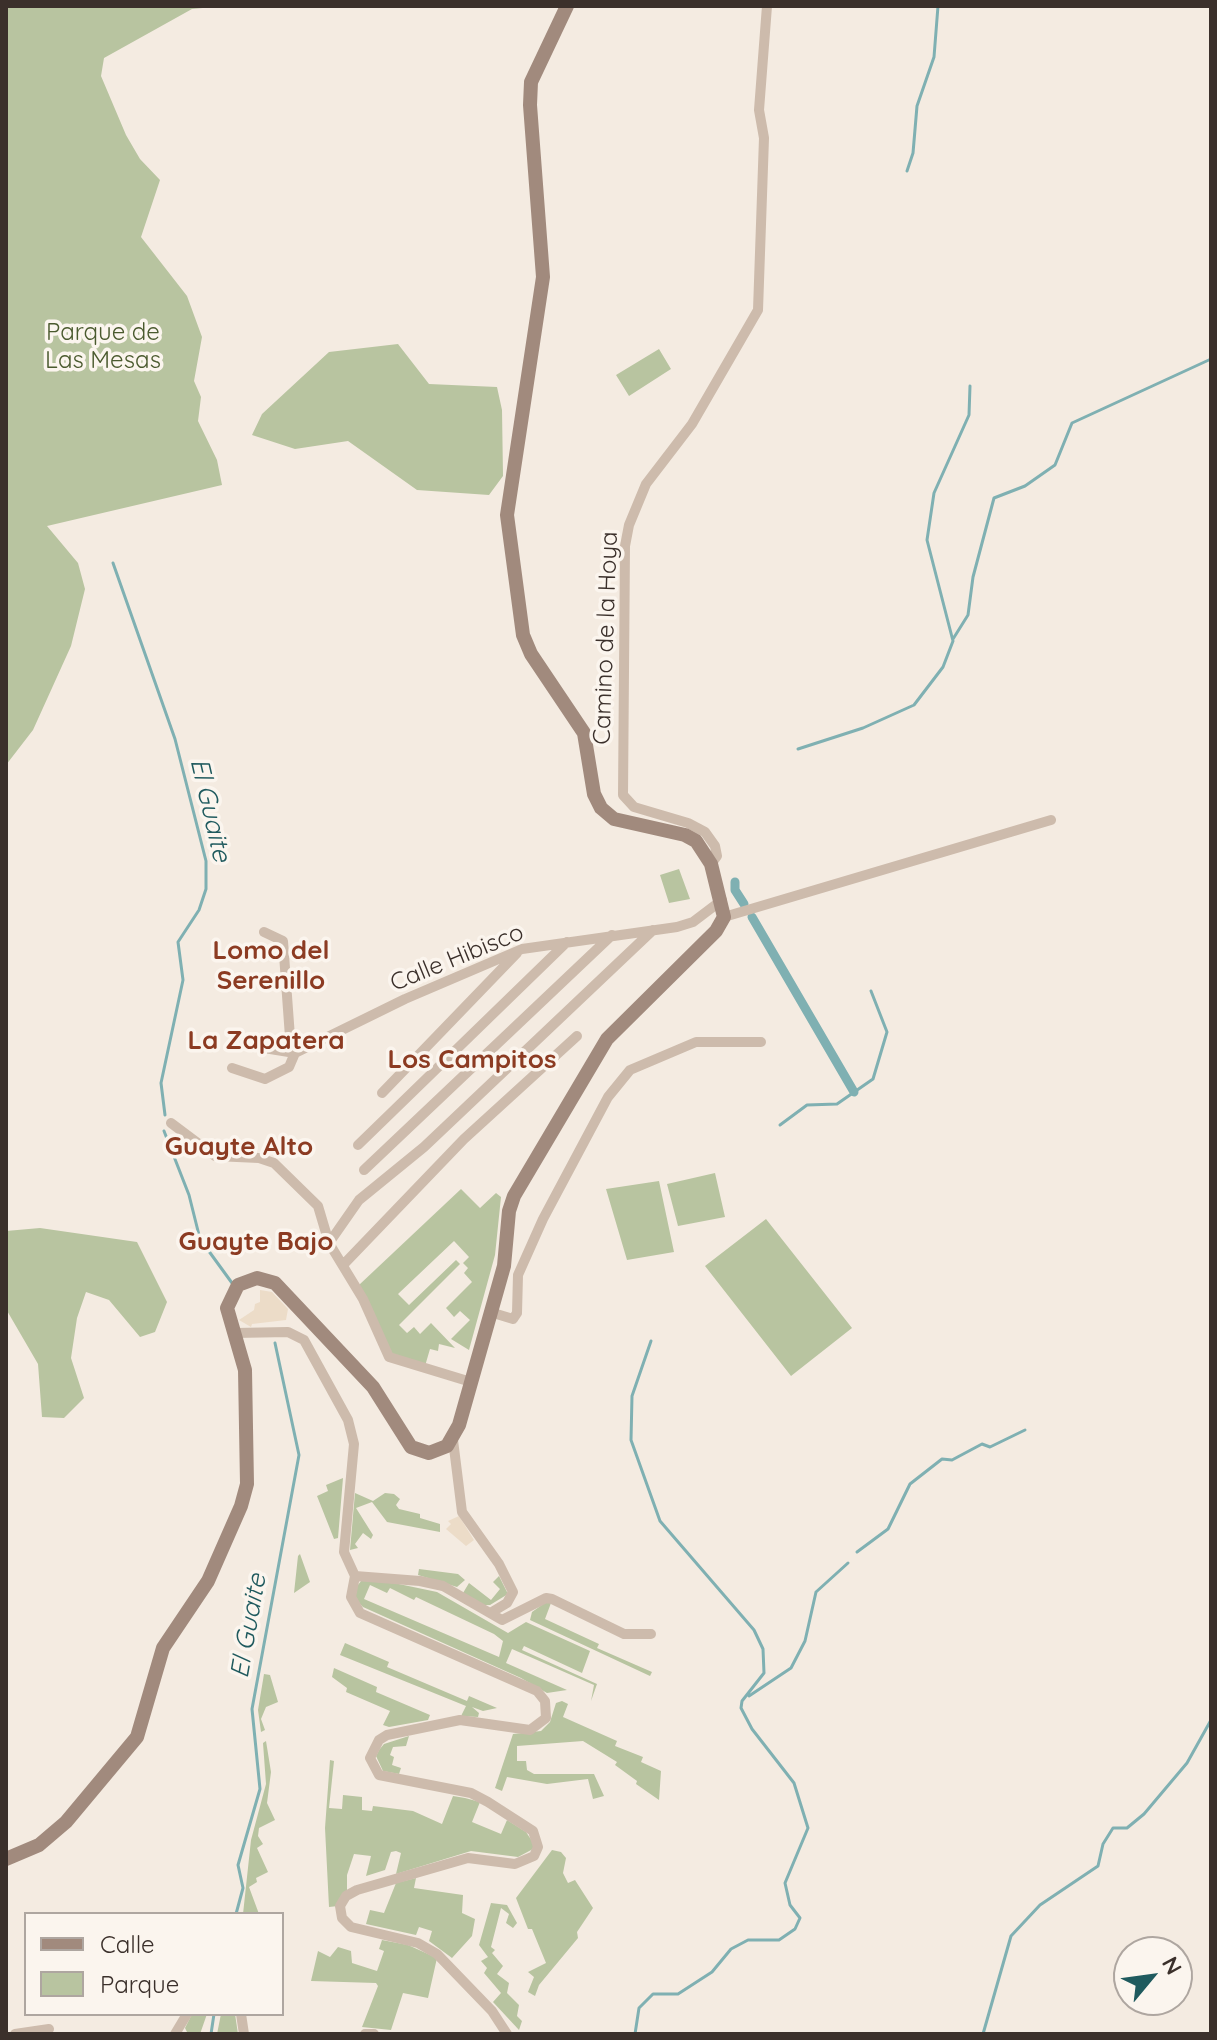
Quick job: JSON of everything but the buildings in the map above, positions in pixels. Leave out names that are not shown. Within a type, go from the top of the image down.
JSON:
[{"type":"main road","points":[[6,1859],[39,1845],[66,1822],[85,1803],[137,1737],[163,1648],[208,1581],[236,1519],[247,1484],[245,1370],[227,1308],[238,1285],[257,1278],[275,1283],[373,1387],[411,1447],[429,1453],[440,1451],[453,1440],[471,1382],[506,1256],[509,1211],[522,1182],[607,1039],[716,931],[724,917],[711,864],[702,848],[685,835],[614,819],[601,808],[594,794],[584,733],[531,654],[523,635],[507,515],[543,277],[530,105],[536,66],[567,6]]},
{"type":"street","name":"Camino de la Hoya","points":[[711,864],[717,856],[715,846],[705,832],[688,823],[634,807],[623,795],[625,546],[629,525],[646,484],[692,424],[758,310],[764,138],[759,110],[767,6]]},
{"type":"street","points":[[724,917],[1051,820]]},
{"type":"street","name":"Calle Hibisco","points":[[232,1068],[265,1079],[289,1067],[295,1053],[405,999],[522,949],[693,922],[722,900]]},
{"type":"street","points":[[329,1243],[359,1200],[424,1147],[653,930]]},
{"type":"street","points":[[258,1047],[295,1053],[290,1037],[283,941],[264,932]]},
{"type":"street","points":[[364,1170],[612,935]]},
{"type":"street","points":[[358,1145],[568,941]]},
{"type":"street","points":[[382,1093],[522,949]]},
{"type":"street","points":[[343,1265],[464,1139],[577,1036]]},
{"type":"street","points":[[490,1312],[513,1319],[517,1313],[518,1275],[543,1219],[608,1097],[630,1070],[654,1057],[696,1042],[761,1042]]},
{"type":"street","points":[[171,1123],[215,1156],[259,1158],[274,1163],[318,1206],[329,1243],[389,1357],[471,1382]]},
{"type":"street","points":[[235,1333],[288,1332],[304,1340],[348,1420],[354,1444],[344,1552],[355,1576],[351,1597],[360,1613],[537,1691],[545,1701],[546,1718],[530,1730],[460,1720],[387,1735],[379,1740],[370,1758],[379,1775],[471,1793],[488,1802],[533,1831],[537,1839],[534,1856],[515,1864],[468,1858],[357,1890],[346,1896],[340,1906],[342,1918],[351,1927],[418,1943],[437,1954],[492,2011],[507,2034]]},
{"type":"street","points":[[453,1440],[462,1512],[499,1564],[513,1592],[507,1603],[492,1612]]},
{"type":"street","points":[[355,1576],[443,1586],[502,1620],[539,1601],[552,1599],[624,1634],[651,1634]]},
{"type":"street","points":[[175,2034],[186,2016]]},
{"type":"street","points":[[15,2034],[49,2029]]},
{"type":"street","points":[[365,2034],[374,2034]]},
{"type":"green space","name":"Parque de Las Mesas","points":[[6,6],[224,6],[192,9],[104,58],[101,76],[126,135],[140,159],[160,180],[141,237],[187,296],[202,337],[194,381],[201,397],[198,421],[217,460],[222,485],[47,526],[78,563],[85,589],[71,646],[33,730],[6,765]]},
{"type":"green space","points":[[398,344],[429,384],[497,387],[502,410],[503,476],[489,495],[417,490],[348,441],[295,449],[252,435],[262,414],[329,352]]},
{"type":"green space","points":[[659,349],[671,369],[629,396],[616,375]]},
{"type":"green space","points":[[679,869],[690,899],[669,903],[660,875]]},
{"type":"green space","points":[[715,1173],[725,1217],[678,1226],[667,1184]]},
{"type":"green space","points":[[659,1181],[674,1252],[627,1260],[606,1189]]},
{"type":"green space","points":[[461,1189],[480,1208],[496,1193],[501,1197],[495,1255],[469,1350],[451,1339],[470,1320],[460,1311],[454,1317],[446,1308],[472,1282],[464,1273],[468,1268],[463,1263],[469,1257],[454,1241],[398,1294],[409,1305],[456,1260],[460,1264],[399,1325],[407,1333],[414,1327],[420,1334],[431,1323],[455,1348],[439,1344],[438,1351],[430,1349],[425,1366],[391,1356],[359,1285]]},
{"type":"green space","points":[[766,1219],[852,1328],[791,1376],[705,1266]]},
{"type":"green space","points":[[40,1228],[137,1242],[167,1302],[155,1332],[140,1337],[109,1300],[86,1292],[77,1318],[71,1358],[84,1398],[64,1418],[42,1417],[38,1364],[6,1309],[6,1231]]},
{"type":"green space","points":[[343,1478],[338,1538],[334,1539],[317,1496],[328,1491],[326,1485]]},
{"type":"green space","points":[[355,1493],[373,1501],[385,1493],[394,1494],[400,1499],[396,1505],[399,1509],[420,1514],[420,1518],[440,1524],[440,1532],[387,1522],[372,1502],[356,1508],[373,1535],[371,1539],[363,1533],[355,1544],[358,1548],[350,1550]]},
{"type":"green space","points":[[300,1554],[310,1582],[294,1593],[298,1556]]},
{"type":"green space","points":[[419,1569],[458,1574],[465,1580],[457,1587],[418,1575]]},
{"type":"green space","points":[[499,1576],[508,1594],[490,1605],[484,1605],[463,1593],[469,1583],[491,1600],[500,1589],[493,1582]]},
{"type":"green space","points":[[375,1579],[437,1592],[508,1633],[526,1622],[590,1651],[582,1673],[524,1646],[522,1650],[597,1684],[591,1701],[594,1685],[512,1649],[506,1663],[567,1690],[547,1693],[521,1678],[363,1607],[355,1599],[357,1586],[362,1580]],"holes":[[[370,1585],[387,1593],[390,1588],[414,1600],[416,1597],[494,1634],[503,1641],[499,1657],[364,1599]]]},
{"type":"green space","points":[[546,1602],[551,1603],[545,1619],[599,1644],[597,1648],[652,1672],[650,1676],[530,1620],[532,1612]]},
{"type":"green space","points":[[345,1643],[389,1662],[387,1667],[467,1701],[469,1696],[497,1708],[483,1711],[472,1707],[479,1713],[478,1717],[461,1716],[466,1706],[340,1655]]},
{"type":"green space","points":[[334,1668],[377,1687],[376,1692],[430,1715],[428,1720],[389,1727],[383,1725],[390,1711],[346,1692],[347,1688],[332,1677]]},
{"type":"green space","points":[[264,1674],[270,1675],[278,1702],[266,1707],[261,1719],[265,1730],[261,1732],[258,1710]]},
{"type":"green space","points":[[562,1701],[568,1704],[563,1717],[617,1741],[615,1746],[643,1757],[641,1762],[661,1771],[659,1800],[615,1765],[617,1762],[583,1741],[517,1746],[517,1761],[526,1761],[527,1770],[534,1774],[594,1774],[604,1796],[593,1799],[588,1779],[547,1784],[507,1777],[502,1791],[495,1788],[513,1734],[541,1731],[550,1722],[556,1703]]},
{"type":"green space","points":[[409,1736],[406,1746],[393,1747],[390,1755],[394,1757],[392,1765],[401,1768],[399,1774],[383,1771],[376,1756],[379,1750],[384,1744]]},
{"type":"green space","points":[[266,1741],[271,1772],[267,1803],[275,1820],[259,1828],[258,1836],[263,1844],[257,1848],[268,1872],[256,1878],[257,1882],[249,1887],[258,1912],[243,1912],[251,1840],[266,1784],[263,1743]]},
{"type":"green space","points":[[330,1760],[334,1761],[329,1808],[342,1809],[343,1795],[362,1797],[362,1810],[372,1811],[373,1806],[413,1811],[442,1824],[453,1796],[465,1798],[480,1802],[472,1822],[501,1834],[507,1820],[526,1832],[534,1844],[533,1849],[518,1857],[471,1851],[396,1874],[401,1853],[396,1851],[391,1852],[385,1870],[366,1876],[371,1856],[354,1854],[347,1875],[347,1890],[338,1906],[329,1907],[325,1828]]},
{"type":"green space","points":[[552,1850],[561,1852],[566,1858],[563,1873],[568,1883],[575,1880],[593,1908],[577,1932],[578,1938],[539,1985],[535,1996],[528,1992],[534,1977],[528,1972],[546,1963],[516,1898]]},
{"type":"green space","points":[[416,1878],[414,1888],[463,1895],[462,1913],[475,1919],[472,1936],[452,1958],[429,1941],[432,1931],[419,1927],[416,1935],[366,1924],[370,1910],[384,1913],[396,1883]]},
{"type":"green space","points":[[491,1903],[507,1905],[517,1923],[513,1928],[506,1923],[509,1914],[501,1908],[491,1947],[503,1966],[497,1974],[509,1983],[507,1993],[519,2005],[517,2016],[522,2021],[519,2030],[493,2002],[501,1993],[484,1973],[487,1968],[481,1961],[488,1957],[479,1945]]},
{"type":"green space","points":[[382,1940],[408,1945],[437,1958],[428,1998],[403,1993],[391,2030],[362,2027],[378,1986],[376,1983],[311,1981],[318,1951],[330,1957],[338,1947],[351,1951],[352,1963],[377,1971],[384,1951],[379,1949]]},
{"type":"green space","points":[[191,2016],[206,2016],[200,2034],[188,2034],[185,2028]]},
{"type":"green space","points":[[221,2016],[235,2016],[238,2034],[217,2034]]},
{"type":"shaded area","points":[[260,1290],[272,1292],[288,1309],[286,1320],[252,1324],[251,1327],[239,1320],[260,1302]]},
{"type":"shaded area","points":[[459,1516],[474,1540],[466,1546],[446,1529],[451,1524],[448,1521]]},
{"type":"waterway","points":[[907,171],[913,153],[917,106],[934,57],[938,6]]},
{"type":"waterway","points":[[953,639],[968,615],[973,577],[994,498],[1025,486],[1055,465],[1072,423],[1211,359]]},
{"type":"waterway","points":[[798,749],[863,728],[914,705],[943,667],[953,641],[927,540],[934,493],[969,415],[970,386]]},
{"type":"waterway","name":"El Guaite","points":[[113,563],[175,739],[206,861],[206,889],[199,910],[178,942],[183,980],[161,1083],[165,1115]]},
{"type":"waterway","points":[[735,882],[735,890],[744,904]]},
{"type":"waterway","points":[[752,917],[854,1092]]},
{"type":"waterway","points":[[780,1125],[807,1105],[837,1104],[873,1079],[887,1032],[871,991]]},
{"type":"waterway","name":"El Guaite","points":[[164,1131],[189,1195],[200,1239],[232,1283]]},
{"type":"waterway","points":[[651,1341],[632,1396],[631,1440],[660,1521],[754,1630],[763,1649],[764,1673],[742,1701]]},
{"type":"waterway","name":"El Guaite","points":[[237,1912],[243,1888],[238,1865],[260,1789],[252,1709],[299,1455],[275,1343]]},
{"type":"waterway","points":[[857,1552],[888,1529],[910,1484],[942,1459],[952,1460],[982,1444],[990,1447],[1025,1430]]},
{"type":"waterway","points":[[749,1696],[791,1668],[805,1641],[816,1592],[848,1563]]},
{"type":"waterway","points":[[635,2034],[639,2008],[653,1994],[678,1994],[712,1972],[731,1949],[748,1940],[779,1940],[795,1929],[800,1918],[790,1905],[785,1883],[808,1828],[794,1783],[752,1729],[741,1708],[742,1701]]},
{"type":"waterway","points":[[983,2034],[1011,1936],[1040,1905],[1098,1866],[1103,1844],[1113,1828],[1127,1828],[1144,1814],[1187,1763],[1211,1720]]},
{"type":"waterway","name":"El Guaite","points":[[211,2034],[214,2016]]},
{"type":"district","name":"Lomo del Serenillo","points":[[271,966]]},
{"type":"district","name":"La Zapatera","points":[[266,1041]]},
{"type":"district","name":"Los Campitos","points":[[472,1060]]},
{"type":"district","name":"Guayte Alto","points":[[239,1147]]},
{"type":"district","name":"Guayte Bajo","points":[[256,1242]]}]
